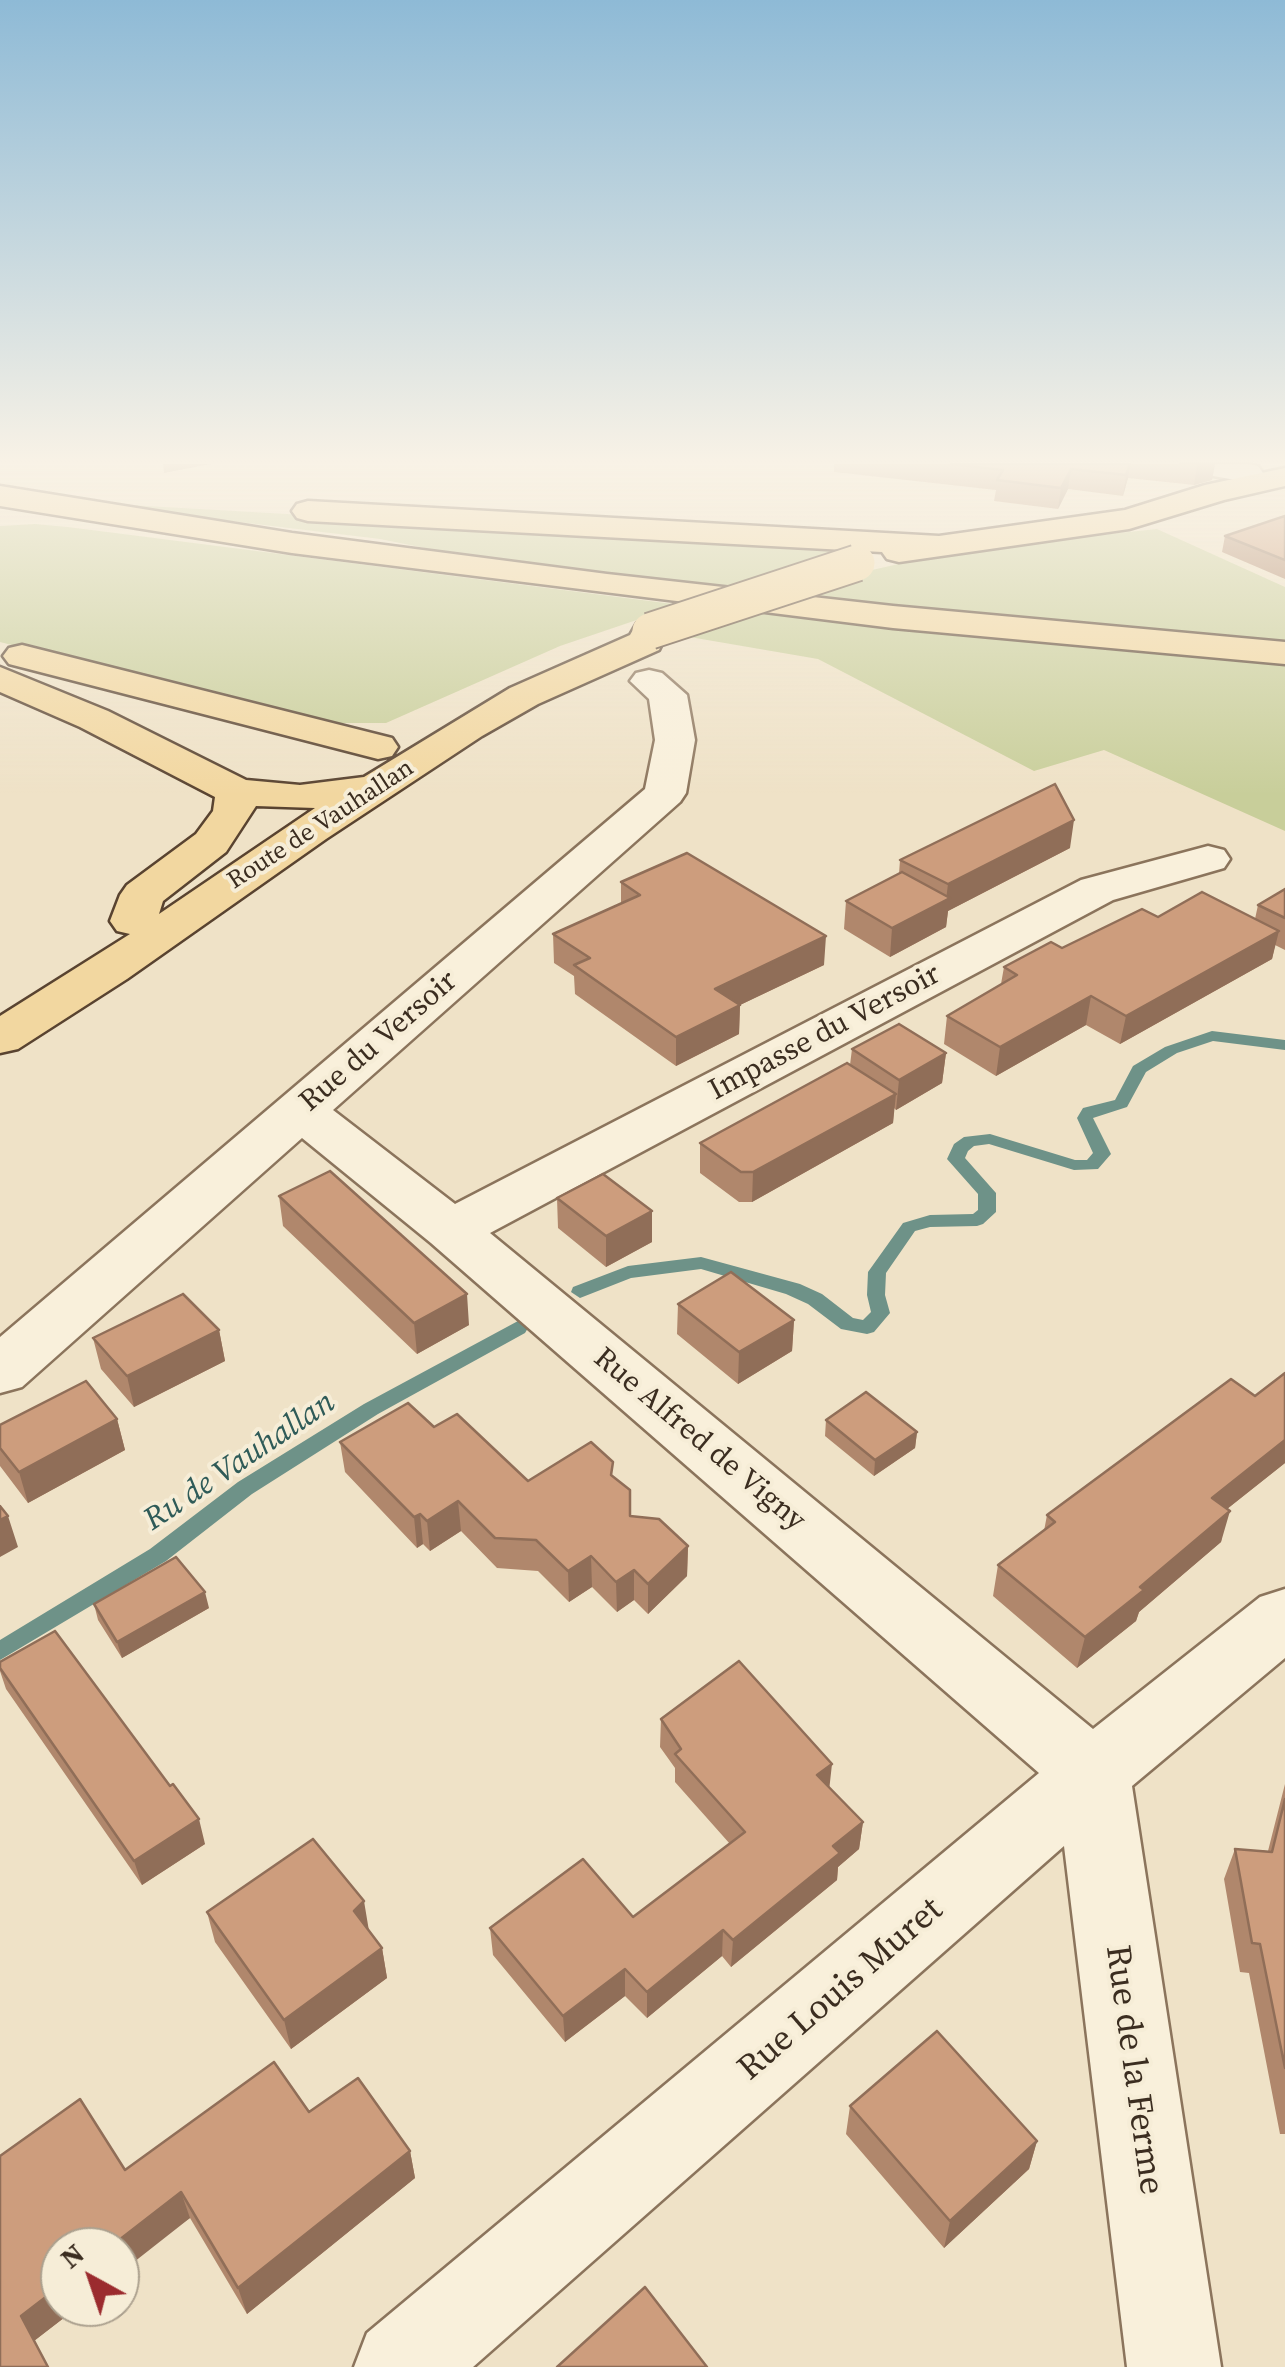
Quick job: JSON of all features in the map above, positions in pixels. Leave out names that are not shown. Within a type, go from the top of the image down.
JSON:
[{"type":"main road","points":[[549,574],[741,600],[1285,653]]},
{"type":"main road","name":"Route de Vauhallan","points":[[0,1038],[110,970],[378,767],[646,642],[650,631],[825,574]]},
{"type":"main road","points":[[0,650],[378,767]]},
{"type":"main road","points":[[0,678],[94,719],[237,792],[300,798],[378,767]]},
{"type":"main road","points":[[132,921],[143,896],[211,843],[234,812],[237,792]]},
{"type":"main road","name":"Route de Vauhallan","points":[[0,1024],[300,798]]},
{"type":"street","name":"Rue du Versoir","points":[[0,1371],[665,794],[674,740],[668,695],[650,681]]},
{"type":"street","name":"Impasse du Versoir","points":[[451,1230],[1097,890],[1208,859]]},
{"type":"street","name":"Rue Alfred de Vigny","points":[[301,1110],[451,1230],[1093,1774]]},
{"type":"street","name":"Rue Louis Muret","points":[[400,2367],[1093,1774],[1285,1616]]},
{"type":"street","name":"Rue de la Ferme","points":[[1093,1774],[1174,2367]]},
{"type":"green space","points":[[0,574],[441,574],[681,605],[560,646],[386,723],[316,723],[0,642]]},
{"type":"green space","points":[[600,574],[777,574],[724,591]]},
{"type":"green space","points":[[858,574],[1257,574],[1285,587],[1285,641],[791,595]]},
{"type":"green space","points":[[747,611],[1285,665],[1285,831],[1104,750],[1034,771],[818,659],[678,635]]},
{"type":"building","points":[[1055,784],[1074,820],[948,884],[900,860]]},
{"type":"building","points":[[687,853],[826,936],[715,989],[740,1005],[676,1037],[574,965],[590,958],[553,934],[640,895],[621,882]]},
{"type":"building","points":[[902,872],[950,898],[892,928],[846,901]]},
{"type":"building","points":[[1285,889],[1285,918],[1258,905]]},
{"type":"building","points":[[1202,892],[1279,931],[1126,1016],[1091,996],[1000,1047],[947,1016],[1017,975],[1004,967],[1051,942],[1062,948],[1142,909],[1158,917]]},
{"type":"building","points":[[899,1024],[946,1053],[899,1080],[852,1049]]},
{"type":"building","points":[[847,1063],[896,1094],[753,1172],[741,1172],[700,1143]]},
{"type":"building","points":[[330,1171],[467,1294],[414,1323],[279,1196]]},
{"type":"building","points":[[603,1174],[652,1211],[606,1236],[557,1198]]},
{"type":"building","points":[[731,1272],[794,1320],[739,1352],[678,1304]]},
{"type":"building","points":[[183,1294],[219,1330],[127,1376],[93,1338]]},
{"type":"building","points":[[1285,1373],[1285,1440],[1212,1498],[1230,1511],[1140,1587],[1144,1590],[1085,1637],[998,1565],[1055,1522],[1047,1515],[1231,1379],[1255,1396]]},
{"type":"building","points":[[86,1381],[117,1419],[19,1472],[0,1448],[0,1425]]},
{"type":"building","points":[[866,1392],[917,1432],[875,1460],[826,1420]]},
{"type":"building","points":[[408,1403],[434,1427],[457,1414],[528,1481],[591,1442],[613,1462],[611,1475],[630,1490],[630,1516],[659,1519],[688,1546],[648,1584],[634,1570],[616,1582],[591,1556],[568,1571],[536,1540],[495,1538],[458,1501],[427,1521],[420,1514],[414,1517],[340,1442]]},
{"type":"building","points":[[176,1557],[205,1592],[117,1642],[94,1604]]},
{"type":"building","points":[[55,1631],[199,1819],[134,1861],[0,1668],[0,1662]]},
{"type":"building","points":[[739,1661],[832,1764],[817,1775],[863,1822],[833,1846],[840,1853],[733,1940],[723,1930],[647,1992],[625,1969],[563,2016],[490,1928],[583,1859],[633,1917],[745,1832],[675,1754],[681,1749],[661,1719]]},
{"type":"building","points":[[1285,1799],[1285,2068],[1260,1944],[1252,1943],[1235,1849],[1272,1852]]},
{"type":"building","points":[[313,1839],[364,1901],[354,1911],[382,1948],[284,2020],[207,1912]]},
{"type":"building","points":[[937,2031],[1037,2141],[950,2221],[850,2106]]},
{"type":"building","points":[[274,2062],[309,2112],[358,2078],[410,2151],[238,2288],[181,2192],[136,2227],[40,2227],[40,2301],[21,2316],[48,2367],[0,2367],[0,2156],[80,2099],[125,2170]]},
{"type":"building","points":[[645,2287],[707,2367],[557,2367]]},
{"type":"waterway","name":"Ru de Vauhallan","points":[[580,1292],[628,1272],[701,1263],[793,1289],[815,1299],[848,1324],[867,1327],[881,1313],[876,1295],[877,1272],[909,1227],[930,1221],[977,1220],[987,1212],[987,1193],[956,1159],[960,1148],[970,1141],[990,1139],[1074,1165],[1092,1165],[1102,1154],[1085,1118],[1089,1112],[1121,1103],[1139,1069],[1171,1050],[1212,1036],[1285,1045]]},
{"type":"waterway","name":"Ru de Vauhallan","points":[[0,1651],[158,1555],[245,1488],[371,1409],[518,1328]]}]
